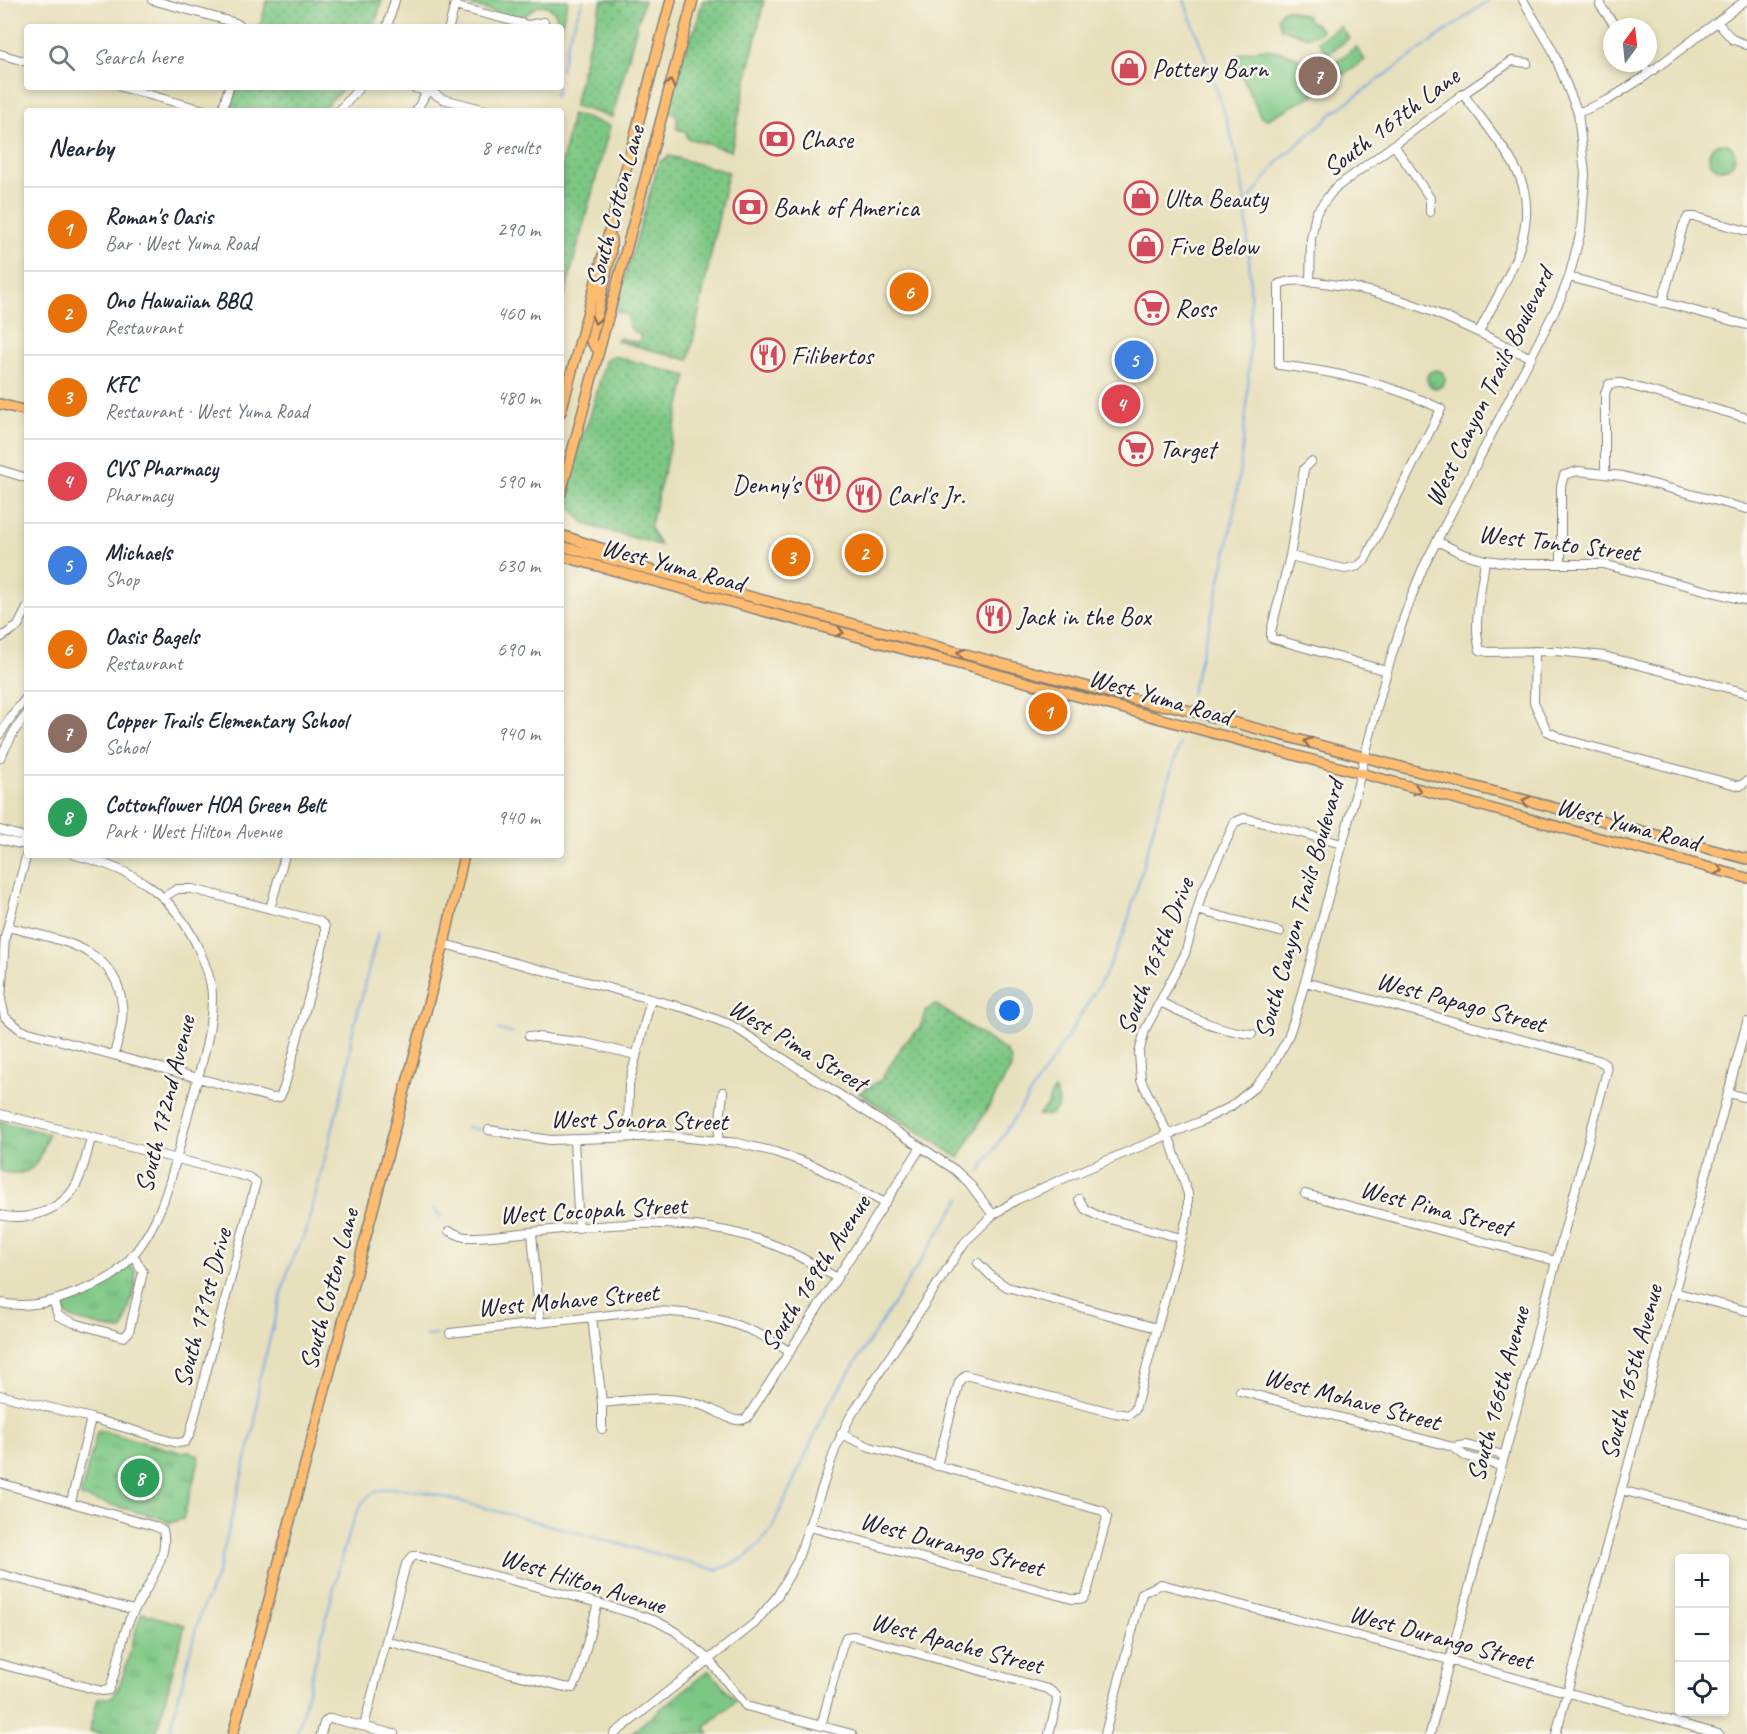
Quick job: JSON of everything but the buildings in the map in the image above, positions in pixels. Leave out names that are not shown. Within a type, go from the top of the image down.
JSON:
[{"type":"main road","name":"South Cotton Lane","points":[[564,401],[671,0]]},
{"type":"main road","name":"South Cotton Lane","points":[[564,482],[693,0]]},
{"type":"main road","points":[[635,135],[655,141]]},
{"type":"main road","points":[[599,348],[595,347],[591,341],[611,254],[612,221]]},
{"type":"main road","points":[[0,404],[24,410]]},
{"type":"main road","points":[[564,535],[640,561],[642,568]]},
{"type":"main road","name":"West Yuma Road","points":[[564,547],[1156,705],[1172,706],[1747,859]]},
{"type":"main road","name":"West Yuma Road","points":[[564,557],[1360,775],[1747,878]]},
{"type":"main road","points":[[687,591],[718,595],[807,619],[812,618],[815,613]]},
{"type":"main road","points":[[1078,696],[1087,694],[1149,710],[1156,705]]},
{"type":"main road","name":"South Cotton Lane","points":[[233,1734],[444,944],[463,858]]},
{"type":"street","points":[[152,0],[238,24]]},
{"type":"street","points":[[388,24],[395,0]]},
{"type":"street","name":"West Canyon Trails Boulevard","points":[[1364,758],[1387,670],[1409,600],[1422,570],[1560,300],[1579,242],[1585,189],[1578,113],[1552,49],[1523,0]]},
{"type":"street","points":[[1578,113],[1608,100],[1649,73],[1746,0]]},
{"type":"street","points":[[450,24],[455,3],[525,24]]},
{"type":"street","points":[[1600,3],[1610,18]]},
{"type":"street","points":[[533,24],[544,22]]},
{"type":"street","points":[[1717,22],[1732,39],[1747,45]]},
{"type":"street","points":[[0,54],[24,61]]},
{"type":"street","name":"South 167th Lane","points":[[1310,282],[1311,239],[1316,213],[1334,189],[1463,94],[1512,61],[1527,63]]},
{"type":"street","points":[[132,90],[196,108]]},
{"type":"street","points":[[223,108],[228,90]]},
{"type":"street","points":[[342,108],[357,90]]},
{"type":"street","points":[[417,108],[426,90]]},
{"type":"street","points":[[430,90],[443,99],[478,108]]},
{"type":"street","points":[[1463,94],[1516,169],[1525,201],[1524,231],[1518,254],[1479,332]]},
{"type":"street","points":[[1394,145],[1430,198],[1430,212]]},
{"type":"street","points":[[1662,303],[1683,226],[1688,217],[1696,217],[1747,231]]},
{"type":"street","points":[[1569,277],[1747,325]]},
{"type":"street","points":[[1290,556],[1345,569],[1358,566],[1365,560],[1441,409],[1376,382],[1326,371],[1279,365],[1279,284],[1290,279],[1369,291],[1403,300],[1446,316],[1531,358]]},
{"type":"street","points":[[1605,472],[1605,393],[1609,384],[1621,383],[1747,418]]},
{"type":"street","points":[[1311,462],[1304,469],[1290,556],[1271,638],[1387,670]]},
{"type":"street","points":[[0,471],[24,477]]},
{"type":"street","points":[[1561,563],[1561,486],[1564,475],[1578,471],[1605,472],[1747,509]]},
{"type":"street","name":"West Tonto Street","points":[[1437,541],[1461,553],[1485,560],[1519,564],[1603,564],[1747,601]]},
{"type":"street","points":[[1485,560],[1478,615],[1477,643],[1480,650],[1604,656],[1747,693]]},
{"type":"street","points":[[1,637],[18,626],[24,614]]},
{"type":"street","points":[[1535,651],[1534,702],[1547,731],[1563,739],[1740,786],[1747,782]]},
{"type":"street","points":[[0,734],[24,701]]},
{"type":"street","points":[[0,758],[24,718]]},
{"type":"street","name":"South Canyon Trails Boulevard","points":[[614,1734],[755,1623],[778,1595],[797,1561],[841,1434],[965,1242],[993,1215],[1016,1200],[1230,1107],[1256,1087],[1269,1071],[1287,1040],[1305,982],[1364,758]]},
{"type":"street","name":"South 167th Drive","points":[[937,1466],[959,1382],[965,1375],[1129,1415],[1135,1410],[1188,1214],[1188,1194],[1167,1134],[1141,1080],[1139,1053],[1145,1030],[1185,954],[1202,893],[1235,822],[1245,818],[1342,844]]},
{"type":"street","points":[[0,830],[24,839]]},
{"type":"street","points":[[0,839],[19,844],[24,843]]},
{"type":"street","points":[[26,858],[5,937],[1,1000],[5,1017],[21,1030],[272,1098],[280,1096],[325,938],[325,926],[319,921],[192,889],[177,889],[164,897],[127,872],[84,858]]},
{"type":"street","points":[[270,909],[284,858]]},
{"type":"street","name":"South 172nd Avenue","points":[[54,1302],[89,1288],[115,1274],[133,1254],[150,1234],[163,1206],[176,1160],[207,1041],[212,993],[206,965],[192,934],[177,911],[164,897]]},
{"type":"street","points":[[1197,910],[1280,932]]},
{"type":"street","points":[[8,927],[77,945],[94,954],[110,970],[119,988],[122,1005],[121,1024],[114,1055]]},
{"type":"street","name":"West Pima Street","points":[[444,944],[698,1012],[731,1025],[921,1147],[964,1179],[976,1191],[993,1215]]},
{"type":"street","name":"West Papago Street","points":[[1305,982],[1598,1060],[1606,1065]]},
{"type":"street","points":[[628,1138],[628,1092],[651,999]]},
{"type":"street","points":[[1160,1002],[1208,1025],[1236,1033],[1252,1034]]},
{"type":"street","name":"South 165th Avenue","points":[[1556,1734],[1747,1022]]},
{"type":"street","points":[[529,1036],[586,1043],[636,1055]]},
{"type":"street","name":"South 166th Avenue","points":[[1430,1734],[1607,1071],[1606,1065]]},
{"type":"street","points":[[718,1140],[723,1092]]},
{"type":"street","points":[[1728,1093],[1747,1098]]},
{"type":"street","points":[[0,1114],[176,1160]]},
{"type":"street","name":"West Sonora Street","points":[[489,1130],[543,1139],[668,1136],[718,1140],[774,1152],[815,1166],[885,1203]]},
{"type":"street","points":[[0,1215],[18,1218],[43,1213],[57,1205],[76,1185],[91,1138]]},
{"type":"street","points":[[574,1140],[579,1228]]},
{"type":"street","name":"South 169th Avenue","points":[[602,1403],[675,1399],[704,1406],[735,1420],[744,1420],[750,1415],[921,1147]]},
{"type":"street","name":"South 171st Drive","points":[[91,1418],[177,1443],[185,1442],[190,1434],[256,1182],[248,1177],[176,1160]]},
{"type":"street","name":"West Pima Street","points":[[1305,1194],[1556,1262]]},
{"type":"street","points":[[1079,1199],[1085,1209],[1098,1216],[1181,1238]]},
{"type":"street","name":"West Cocopah Street","points":[[449,1231],[470,1237],[642,1224],[709,1227],[744,1235],[786,1250],[837,1278]]},
{"type":"street","points":[[532,1233],[540,1323]]},
{"type":"street","points":[[0,1303],[39,1305],[54,1302],[58,1316],[74,1323],[124,1337],[129,1332],[143,1272],[133,1254]]},
{"type":"street","points":[[978,1263],[1007,1287],[1157,1328]]},
{"type":"street","points":[[1674,1292],[1747,1311]]},
{"type":"street","name":"West Mohave Street","points":[[450,1333],[646,1311],[674,1311],[698,1314],[733,1323],[754,1331],[790,1352]]},
{"type":"street","points":[[592,1317],[602,1403],[602,1429]]},
{"type":"street","name":"West Mohave Street","points":[[1240,1391],[1453,1447],[1465,1456],[1500,1466]]},
{"type":"street","points":[[0,1395],[91,1418],[70,1502]]},
{"type":"street","points":[[841,1434],[870,1447],[937,1466]]},
{"type":"street","name":"West Mohave Street","points":[[1453,1447],[1466,1445],[1503,1455]]},
{"type":"street","points":[[1476,1459],[1479,1449]]},
{"type":"street","name":"West Durango Street","points":[[810,1527],[1061,1596],[1083,1599],[1087,1593],[1107,1517],[1103,1511],[937,1466]]},
{"type":"street","points":[[0,1483],[154,1526],[163,1530],[165,1539],[153,1578],[128,1625],[109,1690],[102,1691],[0,1664]]},
{"type":"street","points":[[1621,1490],[1747,1523]]},
{"type":"street","name":"West Hilton Avenue","points":[[386,1641],[406,1564],[413,1556],[420,1556],[654,1620],[675,1631],[709,1660],[746,1706],[852,1734]]},
{"type":"street","points":[[0,1574],[134,1610]]},
{"type":"street","name":"West Durango Street","points":[[1105,1734],[1142,1593],[1161,1584],[1719,1734]]},
{"type":"street","points":[[364,1726],[386,1641],[564,1688],[573,1688],[578,1678],[598,1603]]},
{"type":"street","name":"West Apache Street","points":[[821,1726],[846,1637],[854,1636],[1048,1689],[1056,1695],[1057,1702],[1049,1734]]},
{"type":"street","points":[[321,1734],[328,1719],[394,1734]]},
{"type":"green space","points":[[267,0],[382,0],[375,24],[260,24]]},
{"type":"green space","points":[[465,0],[568,0],[562,24],[557,24],[556,14],[545,5],[535,8],[524,16],[513,17],[467,4]]},
{"type":"green space","points":[[602,0],[644,0],[612,117],[574,106]]},
{"type":"green space","points":[[703,0],[764,0],[731,151],[687,138],[686,132],[677,129],[677,115],[668,112],[685,49],[696,27]]},
{"type":"green space","points":[[1286,9],[1308,16],[1308,20],[1322,31],[1307,36],[1281,28],[1278,18]]},
{"type":"green space","points":[[1340,26],[1349,38],[1328,54],[1318,41]]},
{"type":"green space","points":[[1356,47],[1365,60],[1344,75],[1334,63]]},
{"type":"green space","points":[[1266,49],[1286,53],[1302,60],[1314,72],[1325,89],[1268,119],[1261,117],[1233,57],[1250,51]]},
{"type":"green space","points":[[234,90],[342,90],[323,108],[230,108]]},
{"type":"green space","points":[[572,114],[610,126],[564,297],[564,153]]},
{"type":"green space","points":[[1722,143],[1731,147],[1735,156],[1731,165],[1722,169],[1713,165],[1709,156],[1713,147]]},
{"type":"green space","points":[[669,156],[728,172],[689,360],[617,341],[619,338],[639,343],[641,336],[632,330],[628,315],[615,311],[659,162]]},
{"type":"green space","points":[[614,356],[687,376],[650,528],[660,545],[587,525],[571,506],[568,487],[580,439],[589,420],[605,362]]},
{"type":"green space","points":[[1432,370],[1440,370],[1445,375],[1443,386],[1432,388],[1427,383],[1427,375]]},
{"type":"green space","points":[[935,1004],[1006,1051],[1011,1059],[1011,1068],[959,1158],[859,1093],[881,1080],[904,1043],[920,1028],[926,1011]]},
{"type":"green space","points":[[1054,1090],[1059,1101],[1058,1107],[1049,1115],[1038,1115],[1049,1103]]},
{"type":"green space","points":[[0,1121],[48,1134],[42,1153],[28,1171],[11,1173],[0,1171]]},
{"type":"green space","points":[[127,1267],[135,1270],[136,1283],[123,1330],[73,1319],[63,1312],[65,1303],[99,1288]]},
{"type":"green space","points":[[99,1430],[179,1452],[189,1451],[200,1457],[183,1519],[170,1523],[161,1518],[81,1497]]},
{"type":"green space","points":[[142,1613],[185,1625],[156,1734],[99,1734],[89,1731],[98,1698],[110,1698],[120,1683]]},
{"type":"green space","points":[[709,1670],[736,1701],[705,1727],[709,1734],[630,1734]]},
{"type":"waterway","points":[[564,57],[583,0]]},
{"type":"waterway","points":[[1184,0],[1222,104],[1234,146],[1244,195],[1250,277],[1249,369],[1237,492],[1223,565],[1191,694]]},
{"type":"waterway","points":[[1245,205],[1278,162],[1334,112],[1489,0]]},
{"type":"waterway","points":[[555,97],[556,90]]},
{"type":"waterway","points":[[980,1171],[1105,975],[1125,931],[1159,808],[1180,744]]},
{"type":"waterway","points":[[169,1734],[199,1617],[218,1573],[255,1423],[259,1380],[288,1270],[306,1231],[348,1069],[351,1039],[378,932]]},
{"type":"waterway","points":[[498,1030],[513,1033]]},
{"type":"waterway","points":[[467,1127],[479,1130]]},
{"type":"waterway","points":[[297,1734],[344,1548],[362,1504],[378,1491],[406,1489],[426,1492],[716,1570],[747,1556],[771,1530],[828,1406],[961,1198]]},
{"type":"waterway","points":[[433,1208],[441,1217]]},
{"type":"waterway","points":[[425,1336],[435,1335]]},
{"type":"place","name":"Pottery Barn","points":[[1129,68]]},
{"type":"place","name":"Copper Trails Elementary School","points":[[1318,76]]},
{"type":"place","name":"Chase","points":[[777,139]]},
{"type":"place","name":"Ulta Beauty","points":[[1141,198]]},
{"type":"place","name":"Bank of America","points":[[750,207]]},
{"type":"place","name":"Five Below","points":[[1146,246]]},
{"type":"place","name":"Oasis Bagels","points":[[909,292]]},
{"type":"place","name":"Ross","points":[[1152,308]]},
{"type":"place","name":"Filibertos","points":[[768,355]]},
{"type":"place","name":"Michaels","points":[[1134,360]]},
{"type":"place","name":"CVS Pharmacy","points":[[1121,404]]},
{"type":"place","name":"Target","points":[[1136,449]]},
{"type":"place","name":"Denny's","points":[[823,484]]},
{"type":"place","name":"Carl's Jr.","points":[[864,495]]},
{"type":"place","name":"Ono Hawaiian BBQ","points":[[864,553]]},
{"type":"place","name":"KFC","points":[[791,557]]},
{"type":"place","name":"Jack in the Box","points":[[994,616]]},
{"type":"place","name":"Roman's Oasis","points":[[1048,712]]},
{"type":"place","name":"Cottonflower HOA Green Belt","points":[[140,1478]]}]
